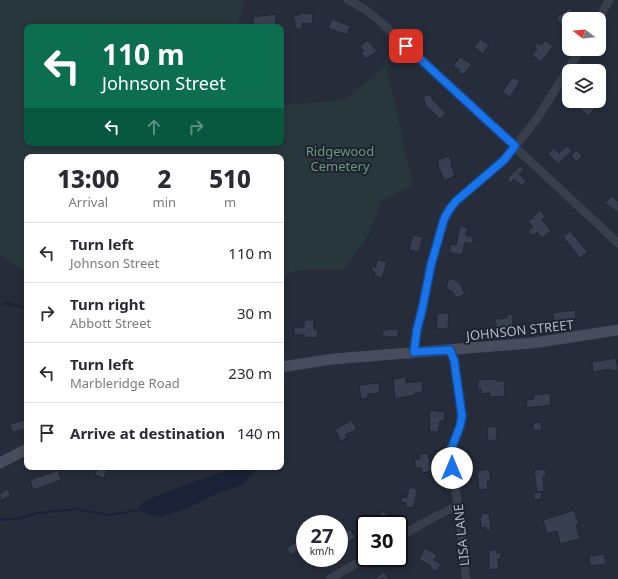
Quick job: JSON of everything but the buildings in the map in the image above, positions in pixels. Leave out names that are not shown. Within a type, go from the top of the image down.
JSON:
[{"type":"street","points":[[348,0],[366,10],[383,24],[618,244]]},
{"type":"street","points":[[603,12],[609,0]]},
{"type":"street","points":[[414,352],[417,329],[431,265],[444,219],[456,201],[504,160],[538,117],[577,56]]},
{"type":"street","name":"JOHNSON STREET","points":[[284,367],[333,359],[533,343],[618,330]]},
{"type":"street","name":"LISA LANE","points":[[450,350],[454,360],[461,409],[460,426],[451,454],[466,579]]},
{"type":"street","points":[[0,463],[24,451]]},
{"type":"street","points":[[408,533],[427,521],[458,506]]},
{"type":"street","points":[[330,579],[356,563]]},
{"type":"green space","name":"Ridgewood Cemetery","points":[[0,0],[245,0],[238,24],[24,24],[24,146],[284,146],[284,105],[345,100],[386,65],[413,185],[381,201],[369,234],[344,270],[302,270],[284,275],[284,154],[24,154],[24,270],[0,256]]},
{"type":"water","points":[[229,470],[255,470],[244,484],[216,494],[186,509],[158,517],[137,510],[144,501],[192,482]]},
{"type":"waterway","points":[[0,305],[7,303],[24,307]]},
{"type":"waterway","points":[[0,520],[16,519],[37,513],[74,509],[109,515],[139,510]]},
{"type":"route","points":[[406,46],[515,146],[504,160],[456,201],[444,219],[431,265],[417,329],[414,352],[450,350],[454,360],[462,416],[452,447],[452,468]]}]
